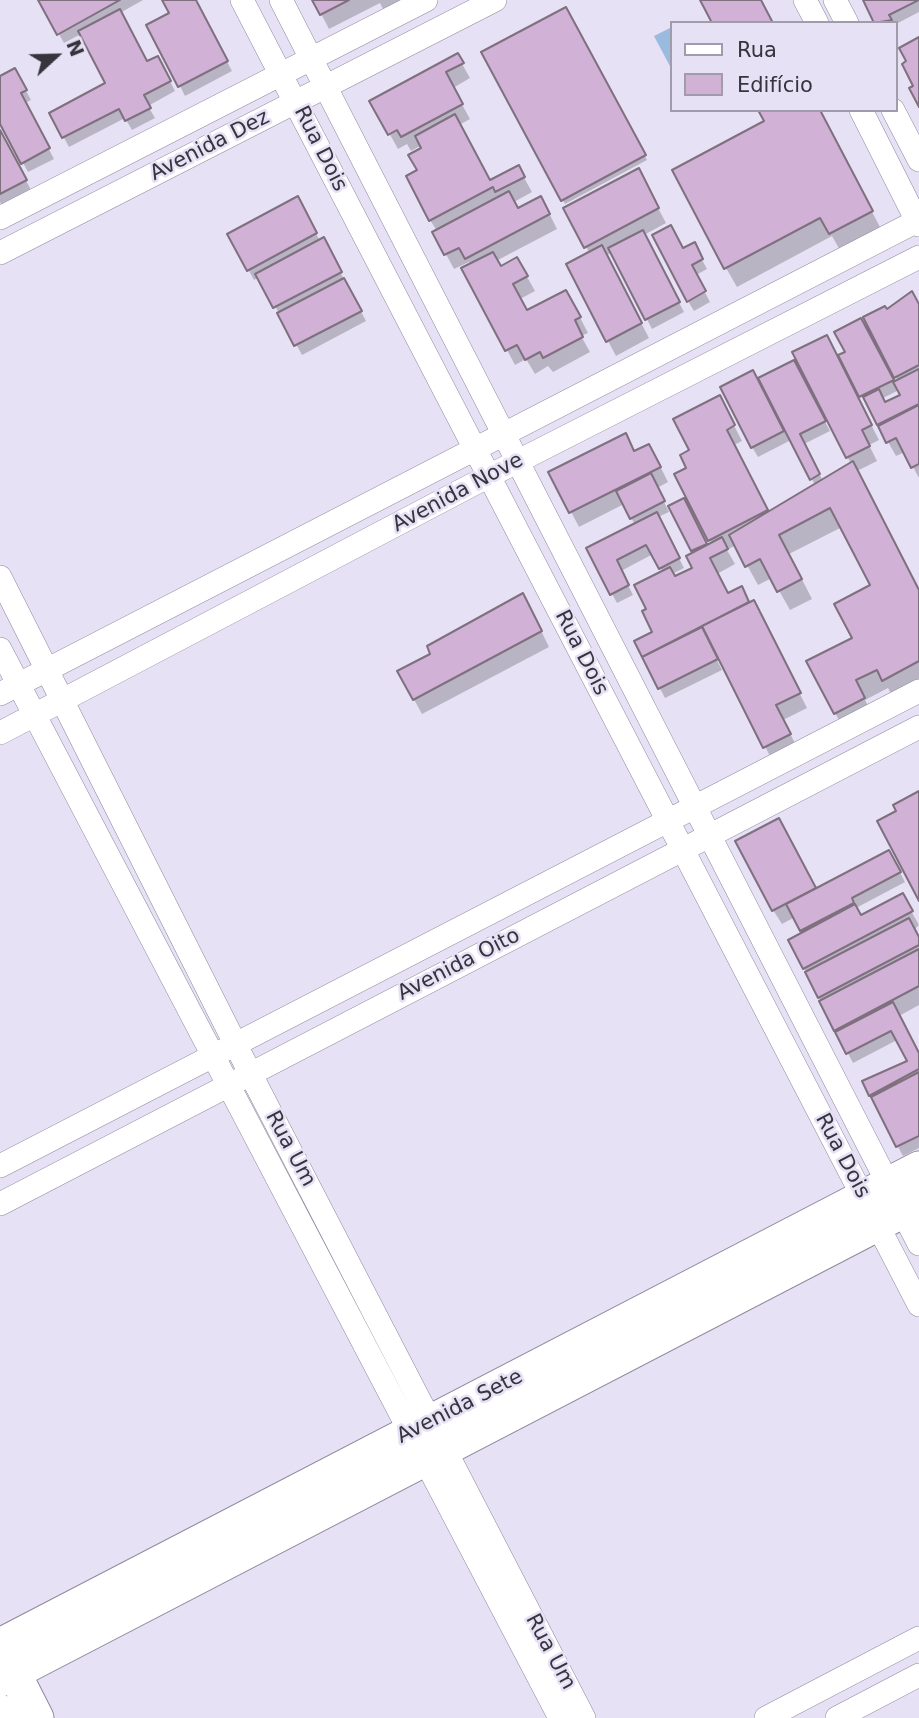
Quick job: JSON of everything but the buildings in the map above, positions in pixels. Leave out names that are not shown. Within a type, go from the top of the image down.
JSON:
[{"type":"street","name":"Rua Dois","points":[[242,0],[684,852],[890,1204],[919,1244]]},
{"type":"street","name":"Rua Dois","points":[[281,0],[711,835],[890,1204],[919,1306]]},
{"type":"street","name":"Avenida Dez","points":[[0,218],[426,0]]},
{"type":"street","name":"Avenida Dez","points":[[0,253],[495,0]]},
{"type":"street","points":[[805,0],[816,21]]},
{"type":"street","points":[[835,0],[846,21]]},
{"type":"street","points":[[862,112],[918,222]]},
{"type":"street","points":[[894,112],[919,160]]},
{"type":"street","name":"Avenida Nove","points":[[9,689],[918,222]]},
{"type":"street","name":"Avenida Nove","points":[[0,733],[489,476],[919,257]]},
{"type":"street","name":"Rua Um","points":[[0,576],[235,1042],[560,1718]]},
{"type":"street","name":"Rua Um","points":[[0,649],[9,689],[34,715],[228,1084],[584,1718]]},
{"type":"street","name":"Avenida Oito","points":[[0,1166],[235,1042],[919,691]]},
{"type":"street","name":"Avenida Oito","points":[[0,1204],[249,1071],[684,852],[711,835],[919,727]]},
{"type":"street","name":"Avenida Sete","points":[[4,1661],[890,1204],[919,1168]]},
{"type":"street","points":[[766,1718],[919,1638]]},
{"type":"street","points":[[4,1661],[37,1718]]},
{"type":"street","points":[[837,1718],[919,1675]]},
{"type":"street","points":[[0,1711],[4,1718]]},
{"type":"water","points":[[670,28],[670,66],[654,36]]}]
